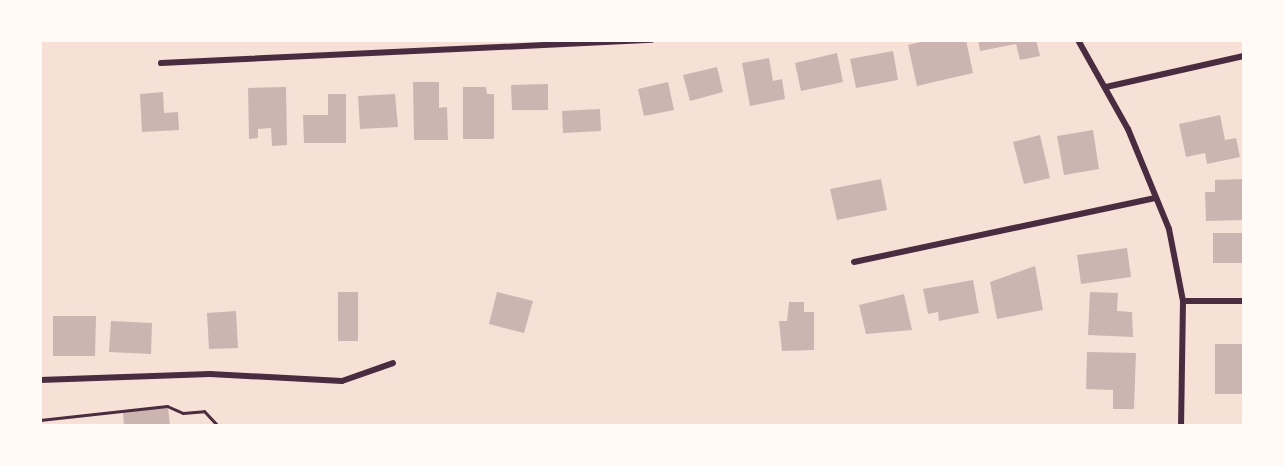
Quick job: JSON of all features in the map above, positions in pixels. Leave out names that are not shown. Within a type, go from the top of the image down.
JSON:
[{"type":"street","points":[[161,63],[651,40]]},
{"type":"street","points":[[1078,40],[1106,87],[1169,229],[1183,301],[1181,426]]},
{"type":"street","points":[[1106,87],[1244,56]]},
{"type":"street","points":[[854,262],[1155,198]]},
{"type":"street","points":[[1183,301],[1244,300]]},
{"type":"street","points":[[40,380],[210,374],[342,381],[393,363]]},
{"type":"path","points":[[40,420],[167,406],[183,413],[204,411],[218,426]]},
{"type":"building","points":[[929,40],[966,40],[973,73],[917,86],[908,45]]},
{"type":"building","points":[[978,40],[1036,40],[1040,56],[1020,60],[1016,44],[980,51]]},
{"type":"building","points":[[893,51],[898,80],[856,88],[850,59]]},
{"type":"building","points":[[837,53],[843,82],[801,91],[795,63]]},
{"type":"building","points":[[769,58],[773,81],[782,79],[785,99],[750,106],[742,63]]},
{"type":"building","points":[[717,67],[723,92],[690,101],[683,75]]},
{"type":"building","points":[[413,82],[439,82],[439,108],[447,107],[448,140],[414,140]]},
{"type":"building","points":[[668,82],[674,110],[644,116],[638,89]]},
{"type":"building","points":[[548,84],[548,110],[512,110],[511,85]]},
{"type":"building","points":[[286,87],[287,145],[272,146],[271,128],[258,129],[258,138],[249,139],[248,88]]},
{"type":"building","points":[[463,87],[486,87],[487,94],[494,94],[494,139],[463,139]]},
{"type":"building","points":[[163,92],[164,113],[178,112],[179,130],[142,132],[140,94]]},
{"type":"building","points":[[328,94],[346,94],[346,143],[304,143],[303,115],[328,115]]},
{"type":"building","points":[[395,94],[398,127],[360,129],[358,96]]},
{"type":"building","points":[[600,109],[601,131],[563,133],[562,111]]},
{"type":"building","points":[[1220,115],[1225,140],[1236,138],[1240,157],[1207,164],[1205,153],[1186,157],[1179,124]]},
{"type":"building","points":[[1093,130],[1099,169],[1064,175],[1057,136]]},
{"type":"building","points":[[1040,135],[1050,178],[1024,184],[1013,142]]},
{"type":"building","points":[[881,179],[887,210],[837,220],[830,189]]},
{"type":"building","points":[[1244,179],[1244,220],[1206,221],[1205,192],[1215,192],[1215,180]]},
{"type":"building","points":[[1213,233],[1244,233],[1244,263],[1213,263]]},
{"type":"building","points":[[1127,248],[1131,277],[1081,284],[1077,255]]},
{"type":"building","points":[[1035,266],[1043,310],[997,319],[990,282]]},
{"type":"building","points":[[973,280],[979,313],[939,321],[938,312],[928,314],[923,289]]},
{"type":"building","points":[[338,292],[358,292],[358,341],[338,341]]},
{"type":"building","points":[[497,292],[533,301],[524,333],[489,324]]},
{"type":"building","points":[[1090,292],[1118,293],[1117,311],[1132,312],[1133,337],[1088,335]]},
{"type":"building","points":[[904,294],[912,330],[866,334],[859,305]]},
{"type":"building","points":[[789,302],[804,302],[804,312],[814,312],[814,350],[782,351],[779,321],[787,321]]},
{"type":"building","points":[[236,311],[238,348],[209,349],[207,313]]},
{"type":"building","points":[[53,316],[96,316],[95,356],[53,356]]},
{"type":"building","points":[[111,321],[152,323],[151,354],[109,352]]},
{"type":"building","points":[[1215,344],[1242,344],[1242,394],[1215,394]]},
{"type":"building","points":[[1087,352],[1136,353],[1134,409],[1113,409],[1113,390],[1086,389]]},
{"type":"building","points":[[168,407],[170,426],[124,426],[123,412]]}]
